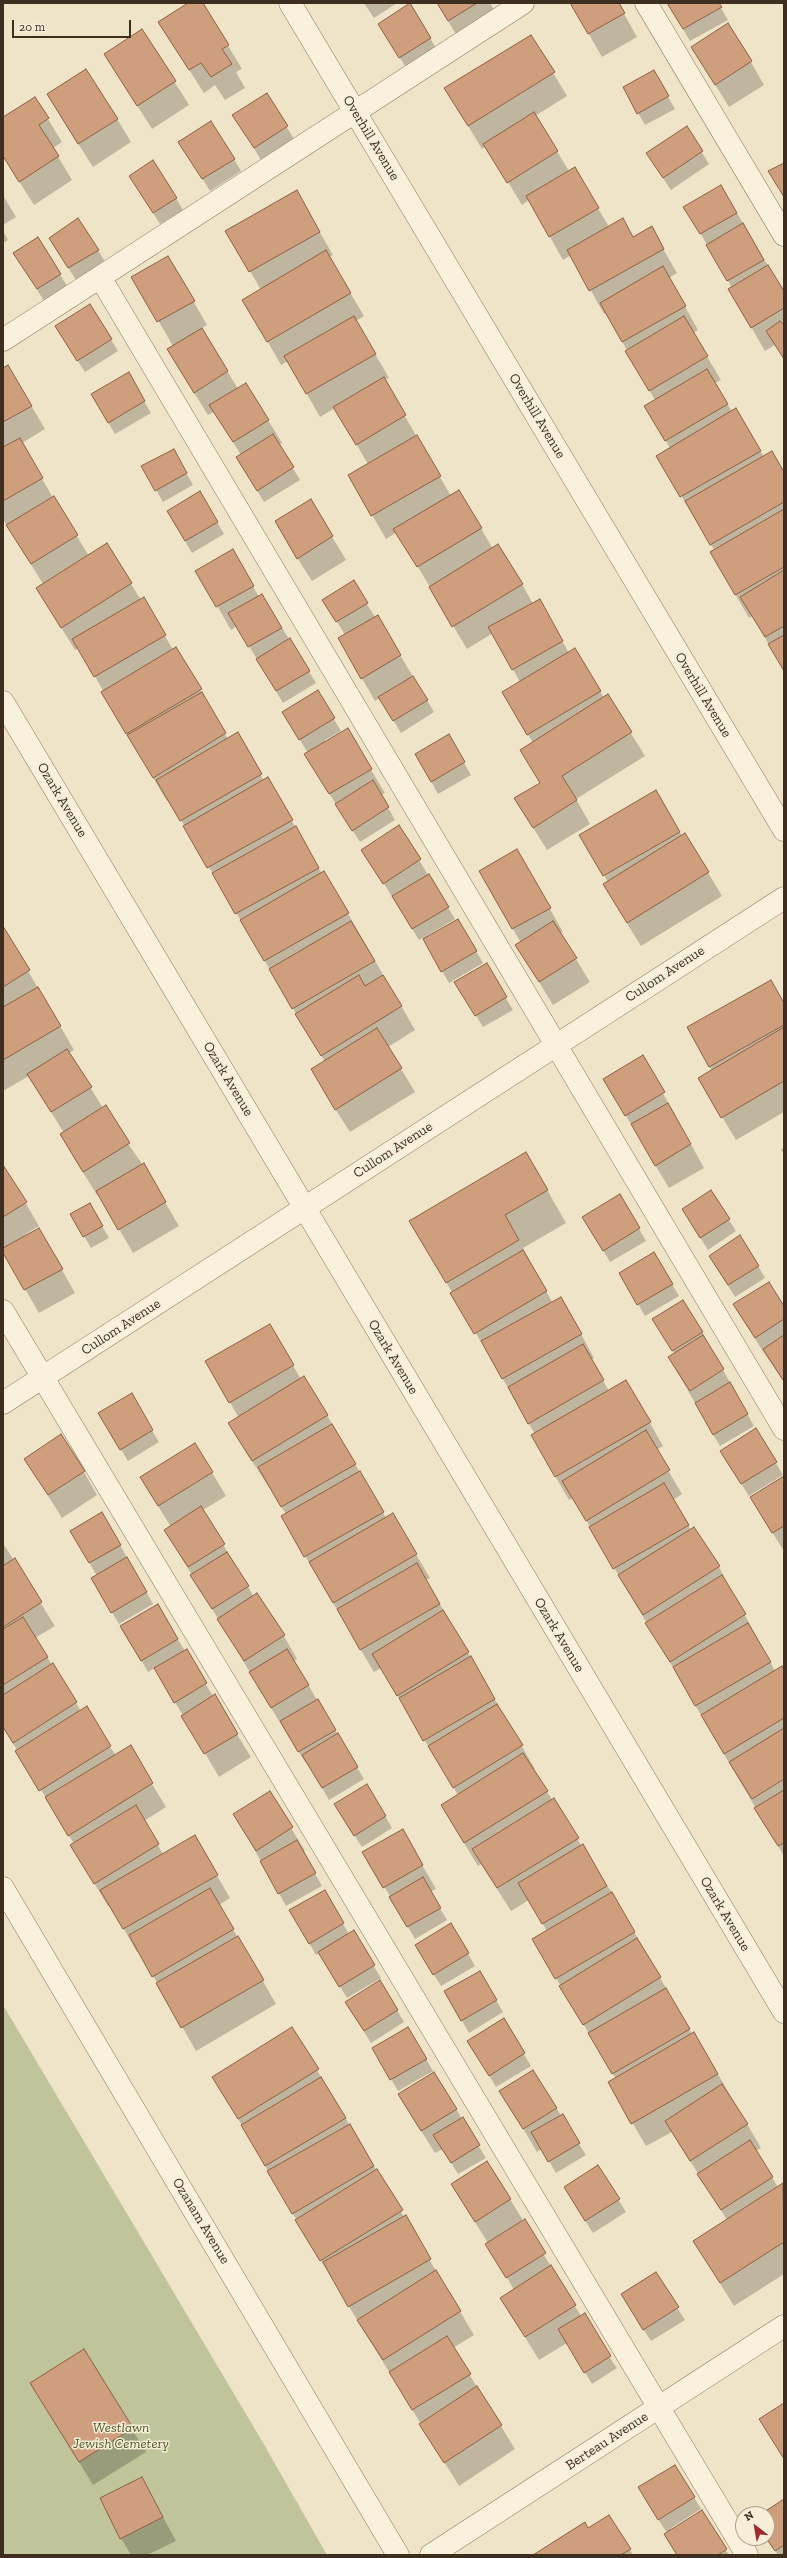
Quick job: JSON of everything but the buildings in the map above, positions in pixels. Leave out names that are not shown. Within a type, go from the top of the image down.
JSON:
[{"type":"street","name":"Overhill Avenue","points":[[290,3],[784,830]]},
{"type":"street","points":[[3,340],[523,3]]},
{"type":"street","points":[[646,3],[784,235]]},
{"type":"street","points":[[100,277],[555,1045],[784,1428]]},
{"type":"street","name":"Ozark Avenue","points":[[3,702],[784,2012]]},
{"type":"street","name":"Cullom Avenue","points":[[3,1403],[784,898]]},
{"type":"street","points":[[3,1311],[747,2555]]},
{"type":"street","name":"Ozanam Avenue","points":[[3,1888],[398,2555]]},
{"type":"street","name":"Berteau Avenue","points":[[431,2555],[784,2326]]},
{"type":"green space","name":"Westlawn Jewish Cemetery","points":[[3,2005],[262,2441],[327,2555],[3,2555]]}]
